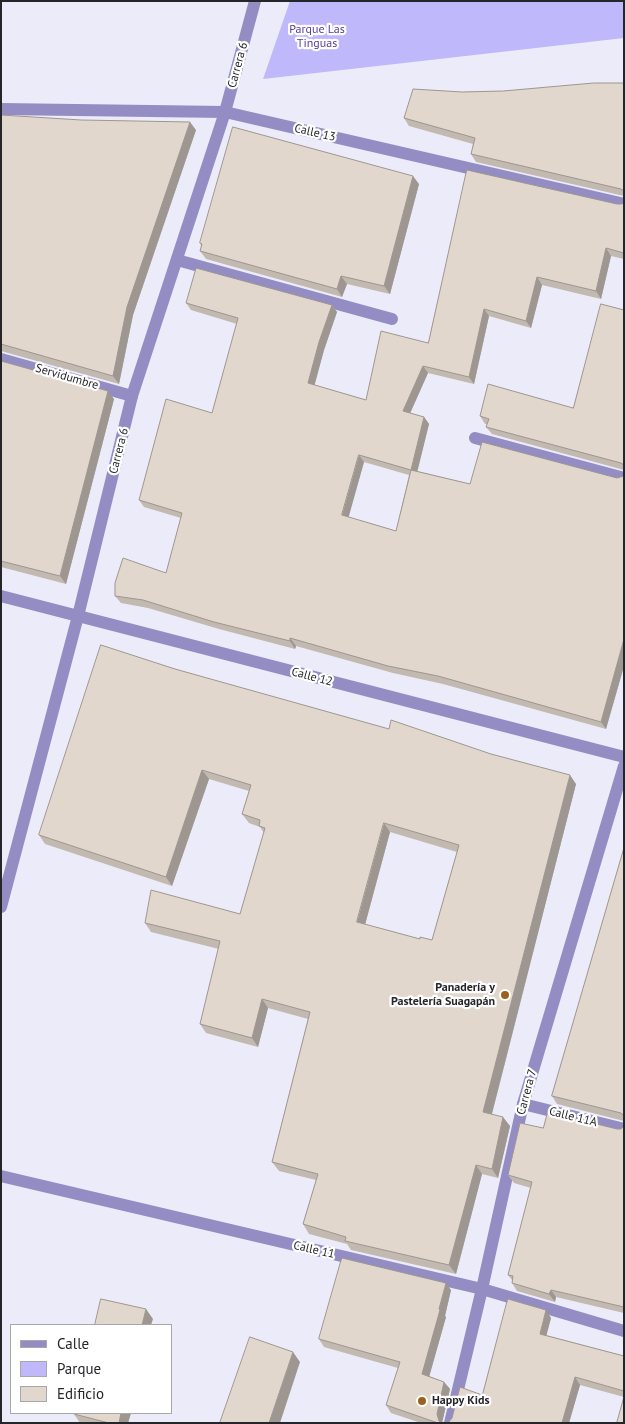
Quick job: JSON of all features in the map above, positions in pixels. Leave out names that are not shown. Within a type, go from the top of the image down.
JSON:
[{"type":"street","name":"Carrera 6","points":[[1,907],[78,616],[132,396],[225,112],[255,1]]},
{"type":"street","name":"Calle 13","points":[[1,109],[225,112],[624,204]]},
{"type":"street","points":[[177,260],[392,319]]},
{"type":"street","name":"Servidumbre","points":[[1,358],[132,396]]},
{"type":"street","points":[[475,438],[624,478]]},
{"type":"street","name":"Calle 12","points":[[1,596],[624,757]]},
{"type":"street","name":"Carrera 7","points":[[450,1423],[523,1104],[624,766]]},
{"type":"street","name":"Calle 11A","points":[[523,1104],[624,1130]]},
{"type":"street","name":"Calle 11","points":[[1,1176],[482,1289],[624,1331]]},
{"type":"green space","name":"Parque Las Tinguas","points":[[290,1],[624,1],[624,38],[263,79]]},
{"type":"building","points":[[594,83],[624,83],[624,191],[471,154],[475,138],[404,118],[413,89],[462,92],[503,91]]},
{"type":"building","points":[[1,115],[81,120],[190,122],[127,307],[113,376],[1,344]]},
{"type":"building","points":[[233,127],[413,176],[384,286],[341,276],[337,289],[200,251],[202,244],[200,243]]},
{"type":"building","points":[[467,170],[617,204],[624,202],[624,253],[606,248],[596,291],[537,277],[526,321],[484,309],[469,377],[423,366],[403,411],[424,417],[411,470],[470,484],[482,442],[617,478],[624,476],[624,639],[601,722],[438,676],[388,666],[290,638],[290,641],[214,622],[143,600],[115,596],[115,583],[123,558],[166,573],[182,513],[139,500],[166,399],[212,413],[238,318],[186,303],[196,268],[332,305],[319,342],[308,383],[366,400],[381,331],[428,343]],"holes":[[[359,455],[411,470],[396,531],[342,515]]]},
{"type":"building","points":[[601,304],[624,310],[624,465],[486,427],[489,419],[480,416],[488,384],[573,408]]},
{"type":"building","points":[[1,361],[108,391],[60,576],[1,561]]},
{"type":"building","points":[[101,645],[175,669],[389,729],[391,720],[491,754],[570,775],[483,1112],[503,1117],[492,1169],[476,1165],[449,1265],[345,1241],[346,1237],[303,1224],[318,1174],[272,1162],[310,1012],[262,999],[252,1038],[200,1024],[220,941],[145,923],[151,890],[240,914],[265,828],[259,826],[260,820],[242,814],[251,785],[202,770],[166,877],[39,835]],"holes":[[[384,823],[459,845],[432,940],[420,937],[420,939],[357,922]]]},
{"type":"building","points":[[624,848],[624,1116],[621,1113],[552,1096]]},
{"type":"building","points":[[548,1112],[617,1129],[621,1129],[624,1126],[624,1307],[551,1290],[549,1294],[512,1283],[513,1276],[508,1275],[532,1182],[508,1175],[520,1123],[543,1128]]},
{"type":"building","points":[[342,1258],[446,1283],[422,1374],[444,1382],[437,1414],[439,1421],[442,1423],[386,1405],[400,1362],[319,1339]]},
{"type":"building","points":[[101,1299],[146,1309],[142,1324],[95,1324]]},
{"type":"building","points":[[508,1299],[546,1310],[540,1334],[624,1356],[624,1391],[575,1377],[562,1423],[448,1423],[452,1418],[460,1387],[482,1395]]},
{"type":"building","points":[[250,1337],[293,1352],[269,1423],[220,1423]]},
{"type":"building","points":[[624,1397],[624,1423],[617,1423]]},
{"type":"building","points":[[74,1414],[121,1414],[119,1423],[109,1423]]},
{"type":"place","name":"Panadería y Pastelería Suagapán","points":[[505,995]]},
{"type":"place","name":"Happy Kids","points":[[422,1401]]}]
